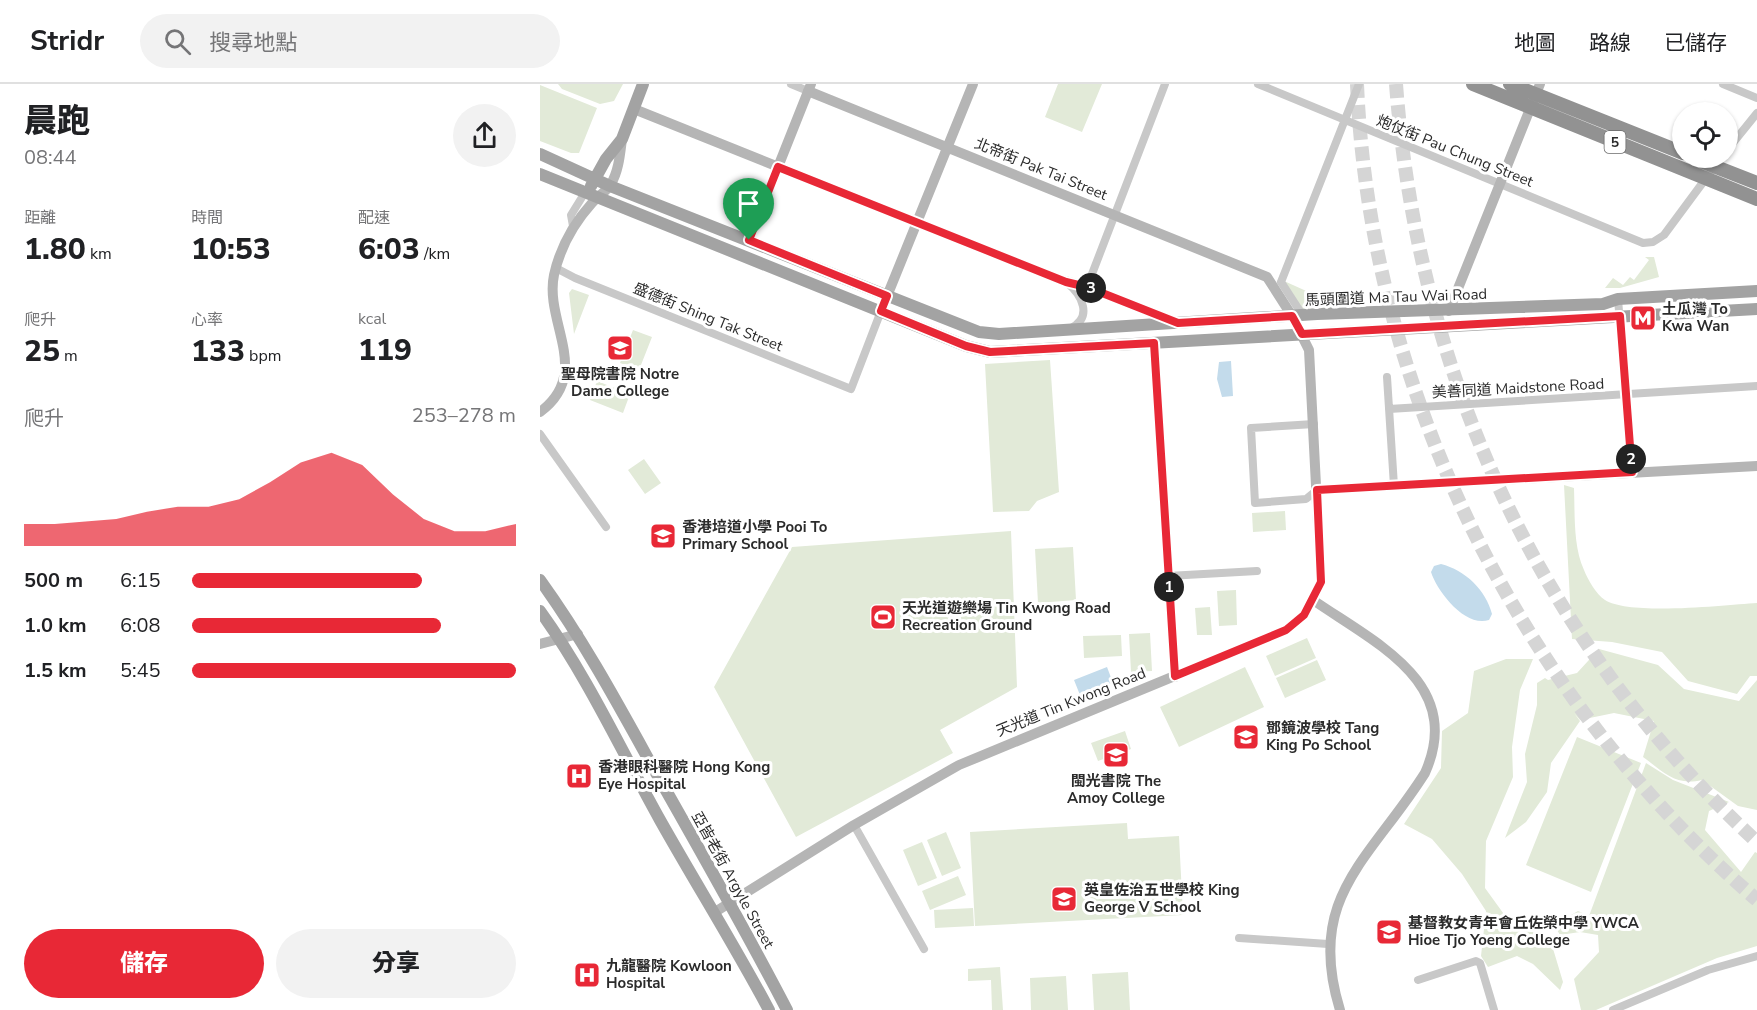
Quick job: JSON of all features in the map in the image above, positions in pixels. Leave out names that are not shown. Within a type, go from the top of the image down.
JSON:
[{"type":"highway","name":"5","points":[[1473,84],[1757,199]]},
{"type":"highway","name":"5","points":[[1510,84],[1672,148]]},
{"type":"highway","points":[[1720,168],[1757,182]]},
{"type":"main road","points":[[584,194],[596,180],[606,159],[621,139],[643,84]]},
{"type":"main road","name":"馬頭圍道 Ma Tau Wai Road","points":[[540,154],[610,186],[978,332],[999,334],[1298,316],[1603,304],[1618,299],[1757,291]]},
{"type":"main road","name":"馬頭圍道 Ma Tau Wai Road","points":[[540,174],[584,194],[966,346],[990,352],[1306,337],[1757,309]]},
{"type":"main road","name":"亞皆老街 Argyle Street","points":[[540,580],[578,634],[731,903],[787,1010]]},
{"type":"main road","name":"亞皆老街 Argyle Street","points":[[540,611],[560,639],[660,821],[716,912],[769,1010]]},
{"type":"street","name":"北帝街 Pak Tai Street","points":[[791,84],[810,87],[947,147],[1281,282]]},
{"type":"street","points":[[881,311],[919,223],[973,84]]},
{"type":"street","points":[[1087,287],[1165,84]]},
{"type":"street","name":"炮仗街 Pau Chung Street","points":[[1258,84],[1643,243],[1653,242],[1664,235],[1701,182]]},
{"type":"street","points":[[1298,316],[1281,282],[1359,84]]},
{"type":"street","points":[[1462,84],[1757,205]]},
{"type":"street","points":[[1518,84],[1539,88],[1672,147]]},
{"type":"street","points":[[1723,84],[1757,98]]},
{"type":"street","points":[[749,240],[810,87]]},
{"type":"street","points":[[1449,311],[1539,88]]},
{"type":"street","points":[[634,109],[1066,282],[1087,287],[1178,323]]},
{"type":"street","points":[[1738,136],[1757,113]]},
{"type":"street","points":[[540,412],[556,396],[566,370],[553,286],[556,267],[573,226],[610,186],[619,165],[621,139]]},
{"type":"street","points":[[1701,182],[1712,168]]},
{"type":"street","points":[[1732,168],[1757,182]]},
{"type":"street","points":[[573,226],[571,215],[584,194]]},
{"type":"street","name":"盛德街 Shing Tak Street","points":[[556,267],[575,278],[851,389],[881,311]]},
{"type":"street","name":"天光道 Tin Kwong Road","points":[[716,912],[854,825],[974,757],[1286,630],[1304,615],[1321,582],[1314,424],[1306,337],[1298,316],[1267,277]]},
{"type":"street","points":[[1066,282],[1078,292],[1084,306],[1079,322],[1067,330]]},
{"type":"street","points":[[1618,299],[1624,386],[1628,395],[1632,472]]},
{"type":"street","points":[[1154,343],[1175,676]]},
{"type":"street","points":[[1387,377],[1394,486]]},
{"type":"street","name":"美善同道 Maidstone Road","points":[[1389,409],[1757,386]]},
{"type":"street","points":[[1314,424],[1251,428],[1255,502],[1306,499],[1317,490],[1757,466]]},
{"type":"street","points":[[540,434],[606,527]]},
{"type":"street","points":[[1168,576],[1257,571]]},
{"type":"street","points":[[1313,600],[1400,662],[1417,677],[1426,694],[1433,725],[1433,744],[1425,773],[1344,889],[1335,912],[1328,944],[1330,974],[1340,1010]]},
{"type":"street","points":[[540,644],[578,634]]},
{"type":"street","points":[[854,825],[924,949]]},
{"type":"street","points":[[1239,938],[1328,944]]},
{"type":"street","points":[[1613,1010],[1708,970],[1757,956]]},
{"type":"street","points":[[1418,980],[1476,961],[1480,963],[1494,1010]]},
{"type":"green space","points":[[558,84],[623,84],[614,101],[600,104],[562,89]]},
{"type":"green space","points":[[1058,84],[1102,84],[1082,132],[1045,117]]},
{"type":"green space","points":[[540,85],[597,108],[579,153],[571,153],[540,141]]},
{"type":"green space","points":[[1645,257],[1654,257],[1659,277],[1620,288],[1605,288],[1613,278],[1623,285],[1630,277],[1634,280],[1649,260]]},
{"type":"green space","points":[[1284,281],[1353,312],[1303,313]]},
{"type":"green space","points":[[572,289],[589,295],[574,334],[569,293]]},
{"type":"green space","points":[[633,330],[652,337],[639,370],[620,363]]},
{"type":"green space","points":[[1050,360],[1059,492],[1037,501],[1029,511],[993,512],[985,364]]},
{"type":"green space","points":[[597,381],[630,394],[623,413],[590,400]]},
{"type":"green space","points":[[644,459],[661,483],[645,494],[628,470]]},
{"type":"green space","points":[[1564,485],[1574,488],[1575,530],[1580,561],[1595,591],[1605,600],[1635,608],[1656,609],[1757,603],[1757,676],[1750,676],[1737,694],[1688,681],[1662,652],[1612,642],[1572,639]]},
{"type":"green space","points":[[1285,511],[1286,530],[1253,532],[1252,513]]},
{"type":"green space","name":"天光道遊樂場 Tin Kwong Road Recreation Ground","points":[[1011,531],[1017,687],[940,730],[953,753],[796,837],[714,687],[792,547]]},
{"type":"green space","points":[[1073,547],[1076,600],[1038,603],[1035,549]]},
{"type":"green space","points":[[1236,590],[1237,625],[1219,626],[1217,591]]},
{"type":"green space","points":[[1210,607],[1212,635],[1197,635],[1195,608]]},
{"type":"green space","points":[[1150,633],[1152,671],[1131,672],[1129,634]]},
{"type":"green space","points":[[1121,635],[1122,656],[1084,658],[1083,636]]},
{"type":"green space","points":[[1307,638],[1316,658],[1275,676],[1266,656]]},
{"type":"green space","points":[[1599,649],[1658,665],[1684,689],[1739,701],[1757,680],[1757,810],[1738,806],[1702,780],[1677,780],[1643,757],[1654,721],[1614,713],[1580,720],[1574,713],[1580,721],[1551,763],[1547,792],[1526,822],[1505,838],[1527,782],[1525,754],[1537,705],[1537,683],[1545,678],[1548,680],[1577,673]]},
{"type":"green space","points":[[1506,659],[1533,659],[1520,690],[1512,747],[1513,777],[1486,841],[1485,888],[1506,917],[1551,942],[1563,982],[1560,990],[1533,964],[1517,956],[1488,967],[1481,956],[1486,911],[1462,874],[1432,839],[1404,824],[1441,768],[1442,731],[1468,713],[1474,671]]},
{"type":"green space","points":[[1317,660],[1326,680],[1285,698],[1276,678]]},
{"type":"green space","points":[[1245,667],[1264,707],[1179,747],[1160,707]]},
{"type":"green space","points":[[1125,731],[1131,749],[1098,761],[1091,743]]},
{"type":"green space","points":[[1577,737],[1641,763],[1591,892],[1526,865]]},
{"type":"green space","points":[[1646,763],[1673,780],[1729,802],[1709,811],[1705,830],[1741,872],[1755,852],[1757,853],[1757,946],[1717,958],[1596,1010],[1581,1010],[1574,979],[1599,952],[1598,935],[1580,932],[1560,935],[1554,925],[1578,911],[1589,916]]},
{"type":"green space","points":[[1127,823],[1128,839],[1179,836],[1183,915],[975,926],[970,832]]},
{"type":"green space","points":[[946,832],[961,868],[942,876],[927,840]]},
{"type":"green space","points":[[922,842],[937,878],[918,886],[903,850]]},
{"type":"green space","points":[[958,876],[966,895],[930,910],[922,891]]},
{"type":"green space","points":[[973,908],[974,926],[935,928],[934,910]]},
{"type":"green space","points":[[1000,967],[1003,1010],[992,1010],[991,980],[968,981],[968,969]]},
{"type":"green space","points":[[1128,972],[1130,1010],[1094,1010],[1092,974]]},
{"type":"green space","points":[[1066,976],[1068,1010],[1031,1010],[1030,978]]},
{"type":"water","points":[[1231,361],[1233,396],[1222,397],[1217,379],[1219,362]]},
{"type":"water","points":[[1441,564],[1466,576],[1480,589],[1492,614],[1489,620],[1471,619],[1446,598],[1431,572],[1434,566]]},
{"type":"water","points":[[1107,667],[1113,683],[1080,695],[1074,680]]},
{"type":"tunnel","points":[[1357,84],[1368,200],[1392,314],[1428,426],[1474,533],[1531,635],[1598,731],[1673,820],[1757,900]]},
{"type":"tunnel","points":[[1396,84],[1409,192],[1431,298],[1463,400],[1504,498],[1554,592],[1613,680],[1680,764],[1757,842]]},
{"type":"place","name":"土瓜灣 To Kwa Wan","points":[[1643,318]]},
{"type":"place","name":"聖母院書院 Notre Dame College","points":[[620,348]]},
{"type":"place","name":"香港培道小學 Pooi To Primary School","points":[[663,536]]},
{"type":"place","name":"天光道遊樂場 Tin Kwong Road Recreation Ground","points":[[883,617]]},
{"type":"place","name":"鄧鏡波學校 Tang King Po School","points":[[1246,737]]},
{"type":"place","name":"閩光書院 The Amoy College","points":[[1116,755]]},
{"type":"place","name":"香港眼科醫院 Hong Kong Eye Hospital","points":[[579,776]]},
{"type":"place","name":"英皇佐治五世學校 King George V School","points":[[1064,899]]},
{"type":"place","name":"基督教女青年會丘佐榮中學 YWCA Hioe Tjo Yoeng College","points":[[1389,932]]},
{"type":"place","name":"九龍醫院 Kowloon Hospital","points":[[587,975]]},
{"type":"route","points":[[778,167],[1066,282],[1087,287],[1178,323],[1292,316],[1302,334],[1620,316],[1624,386],[1628,395],[1632,472],[1317,490],[1321,582],[1304,615],[1286,630],[1175,676],[1154,343],[1002,352],[976,349],[881,311],[887,296],[749,240],[778,167]]}]
